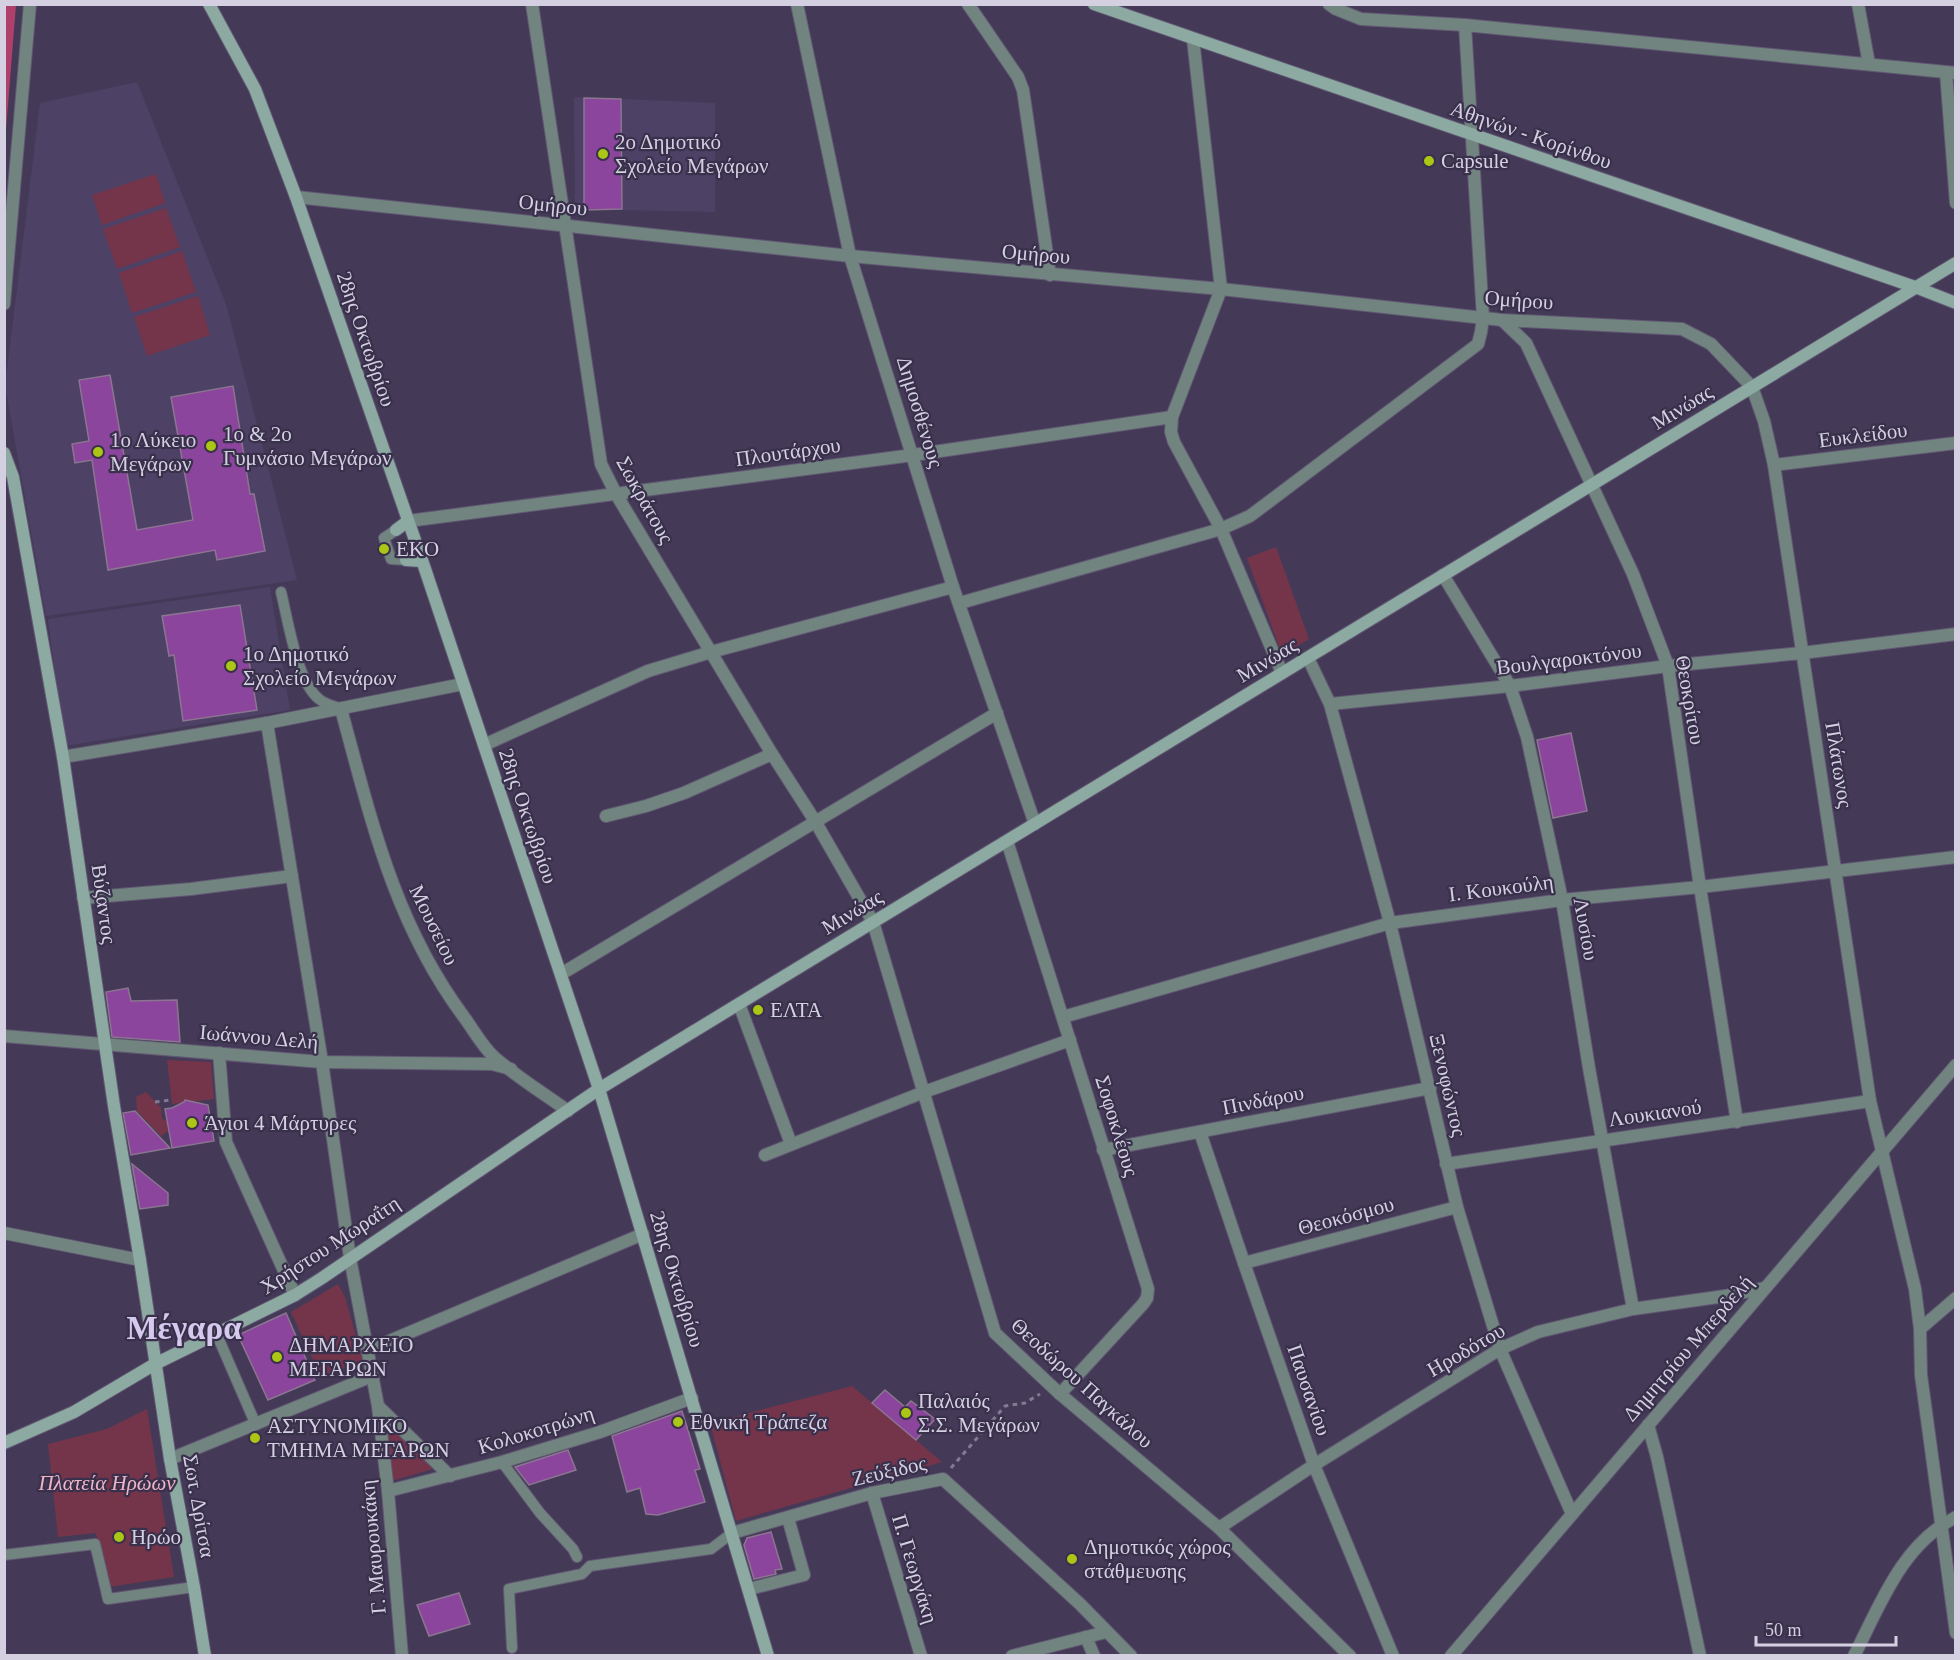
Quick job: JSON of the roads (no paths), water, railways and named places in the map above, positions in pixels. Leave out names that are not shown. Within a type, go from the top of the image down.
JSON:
[{"type":"main road","name":"28ης Οκτωβρίου","points":[[209,4],[255,89],[296,197],[422,561],[599,1089],[768,1656]]},
{"type":"main road","name":"Αθηνών - Κορίνθου","points":[[1094,4],[1956,303]]},
{"type":"main road","name":"Μινώας","points":[[599,1089],[1956,263]]},
{"type":"main road","name":"Βύζαντος","points":[[4,453],[13,477],[63,757],[155,1364]]},
{"type":"main road","points":[[396,530],[408,521]]},
{"type":"main road","points":[[406,560],[422,561]]},
{"type":"main road","name":"Χρήστου Μωραΐτη","points":[[4,1443],[94,1402],[155,1364],[295,1295],[599,1089]]},
{"type":"main road","name":"Σωτ. Δρίτσα","points":[[155,1364],[205,1656]]},
{"type":"street","points":[[4,303],[30,4]]},
{"type":"street","name":"Σωκράτους","points":[[532,4],[601,464],[616,494],[772,754],[815,821],[873,922]]},
{"type":"street","name":"Δημοσθένους","points":[[797,4],[850,256],[953,587],[1035,824]]},
{"type":"street","points":[[968,4],[1017,77],[1023,90],[1050,275]]},
{"type":"street","points":[[1329,4],[1361,19],[1465,25],[1951,73],[1956,203]]},
{"type":"street","points":[[1858,4],[1869,64]]},
{"type":"street","points":[[960,603],[1221,529],[1250,516],[1478,344],[1483,318],[1465,25]]},
{"type":"street","points":[[1193,39],[1221,289],[1172,417],[1171,432],[1174,442],[1221,529],[1282,673]]},
{"type":"street","name":"Ομήρου","points":[[296,197],[850,256],[1221,289],[1502,320],[1682,329],[1711,344],[1752,387]]},
{"type":"street","name":"Θεοκρίτου","points":[[1502,320],[1526,344],[1633,574],[1668,666],[1737,1122]]},
{"type":"street","name":"Πλάτωνος","points":[[1752,387],[1764,422],[1774,465],[1870,1101],[1915,1289],[1920,1329],[1921,1375],[1956,1633]]},
{"type":"street","name":"Πλουτάρχου","points":[[408,521],[913,455],[1172,417]]},
{"type":"street","name":"Ευκλείδου","points":[[1774,465],[1956,443]]},
{"type":"street","name":"Λυσίου","points":[[1443,575],[1510,686],[1527,737],[1562,900],[1633,1309]]},
{"type":"street","points":[[484,745],[629,679],[711,652],[953,587]]},
{"type":"street","name":"Βουλγαροκτόνου","points":[[1330,704],[1510,686],[1956,634]]},
{"type":"street","name":"Ξενοφώντος","points":[[1308,658],[1330,704],[1390,923],[1457,1207],[1500,1349],[1572,1514]]},
{"type":"street","points":[[63,757],[267,723],[463,684]]},
{"type":"street","name":"Μουσείου","points":[[341,709],[384,861],[404,915],[426,959],[456,1006],[493,1056],[568,1111]]},
{"type":"street","points":[[561,974],[997,713]]},
{"type":"street","name":"Γ. Μαυρουκάκη","points":[[267,723],[322,1062],[350,1258],[378,1406],[388,1491],[402,1656]]},
{"type":"street","points":[[606,816],[684,793],[772,754]]},
{"type":"street","name":"Σοφοκλέους","points":[[1007,841],[1148,1289],[1147,1298],[1056,1390]]},
{"type":"street","name":"Ι. Κουκούλη","points":[[1063,1017],[1390,923],[1562,900],[1700,887],[1956,857]]},
{"type":"street","points":[[83,898],[191,889],[292,876]]},
{"type":"street","name":"Θεοδώρου Παγκάλου","points":[[873,922],[995,1333],[1056,1390],[1219,1528],[1350,1656]]},
{"type":"street","points":[[739,1004],[791,1143]]},
{"type":"street","name":"Ιωάννου Δελή","points":[[4,1036],[322,1062],[492,1064],[511,1069]]},
{"type":"street","points":[[765,1155],[924,1092],[1070,1040]]},
{"type":"street","points":[[219,1053],[226,1142],[295,1295]]},
{"type":"street","name":"Δημητρίου Μπερδελή","points":[[1451,1656],[1956,1065]]},
{"type":"street","name":"Πινδάρου","points":[[1103,1150],[1430,1088]]},
{"type":"street","name":"Λουκιανού","points":[[1446,1164],[1870,1101]]},
{"type":"street","name":"Παυσανίου","points":[[1200,1132],[1314,1465],[1393,1656]]},
{"type":"street","name":"Θεοκόσμου","points":[[1244,1263],[1457,1207]]},
{"type":"street","points":[[4,1233],[140,1260]]},
{"type":"street","points":[[368,1350],[643,1234]]},
{"type":"street","name":"Ηροδότου","points":[[1219,1528],[1314,1465],[1500,1349],[1538,1332],[1633,1309],[1765,1288]]},
{"type":"street","points":[[1920,1329],[1956,1298]]},
{"type":"street","points":[[170,1459],[372,1376]]},
{"type":"street","name":"Κολοκοτρώνη","points":[[388,1491],[502,1462],[600,1432],[692,1398]]},
{"type":"street","points":[[378,1406],[450,1476]]},
{"type":"street","points":[[1648,1425],[1700,1656]]},
{"type":"street","name":"Ζεύξιδος","points":[[732,1533],[872,1493],[943,1479],[1080,1604],[1131,1656]]},
{"type":"street","name":"Π. Γεωργάκη","points":[[872,1493],[921,1656]]},
{"type":"street","points":[[1854,1656],[1900,1568],[1917,1546],[1941,1524],[1956,1517]]},
{"type":"street","points":[[749,1589],[804,1575],[788,1518]]},
{"type":"street","points":[[1012,1656],[1106,1632]]},
{"type":"street","points":[[1086,1637],[1094,1656]]},
{"type":"lane","points":[[396,530],[384,538],[387,549],[391,559],[406,560]]},
{"type":"lane","points":[[281,592],[303,675],[311,691],[320,700],[341,709]]},
{"type":"lane","points":[[217,1335],[256,1425]]},
{"type":"lane","points":[[502,1462],[540,1513],[573,1549],[577,1557]]},
{"type":"lane","points":[[513,1648],[509,1589],[582,1574],[590,1566],[711,1549],[732,1533]]},
{"type":"lane","points":[[4,1555],[95,1544],[108,1599],[194,1587]]},
{"type":"place","name":"2ο Δημοτικό Σχολείο Μεγάρων","points":[[603,154]]},
{"type":"place","name":"Capsule","points":[[1429,161]]},
{"type":"place","name":"1ο & 2ο Γυμνάσιο Μεγάρων","points":[[211,446]]},
{"type":"place","name":"1ο Λύκειο Μεγάρων","points":[[98,452]]},
{"type":"place","name":"EKO","points":[[384,549]]},
{"type":"place","name":"1ο Δημοτικό Σχολείο Μεγάρων","points":[[231,666]]},
{"type":"place","name":"ΕΛΤΑ","points":[[758,1010]]},
{"type":"place","name":"Άγιοι 4 Μάρτυρες","points":[[192,1123]]},
{"type":"place","name":"ΔΗΜΑΡΧΕΙΟ ΜΕΓΑΡΩΝ","points":[[277,1357]]},
{"type":"place","name":"Παλαιός Σ.Σ. Μεγάρων","points":[[906,1413]]},
{"type":"place","name":"Εθνική Τράπεζα","points":[[678,1422]]},
{"type":"place","name":"ΑΣΤΥΝΟΜΙΚΟ ΤΜΗΜΑ ΜΕΓΑΡΩΝ","points":[[255,1438]]},
{"type":"place","name":"Ηρώο","points":[[119,1537]]},
{"type":"place","name":"Δημοτικός χώρος στάθμευσης","points":[[1072,1559]]},
{"type":"district","name":"Μέγαρα","points":[[184,1328]]},
{"type":"park label","name":"Πλατεία Ηρώων","points":[[107,1483]]}]
